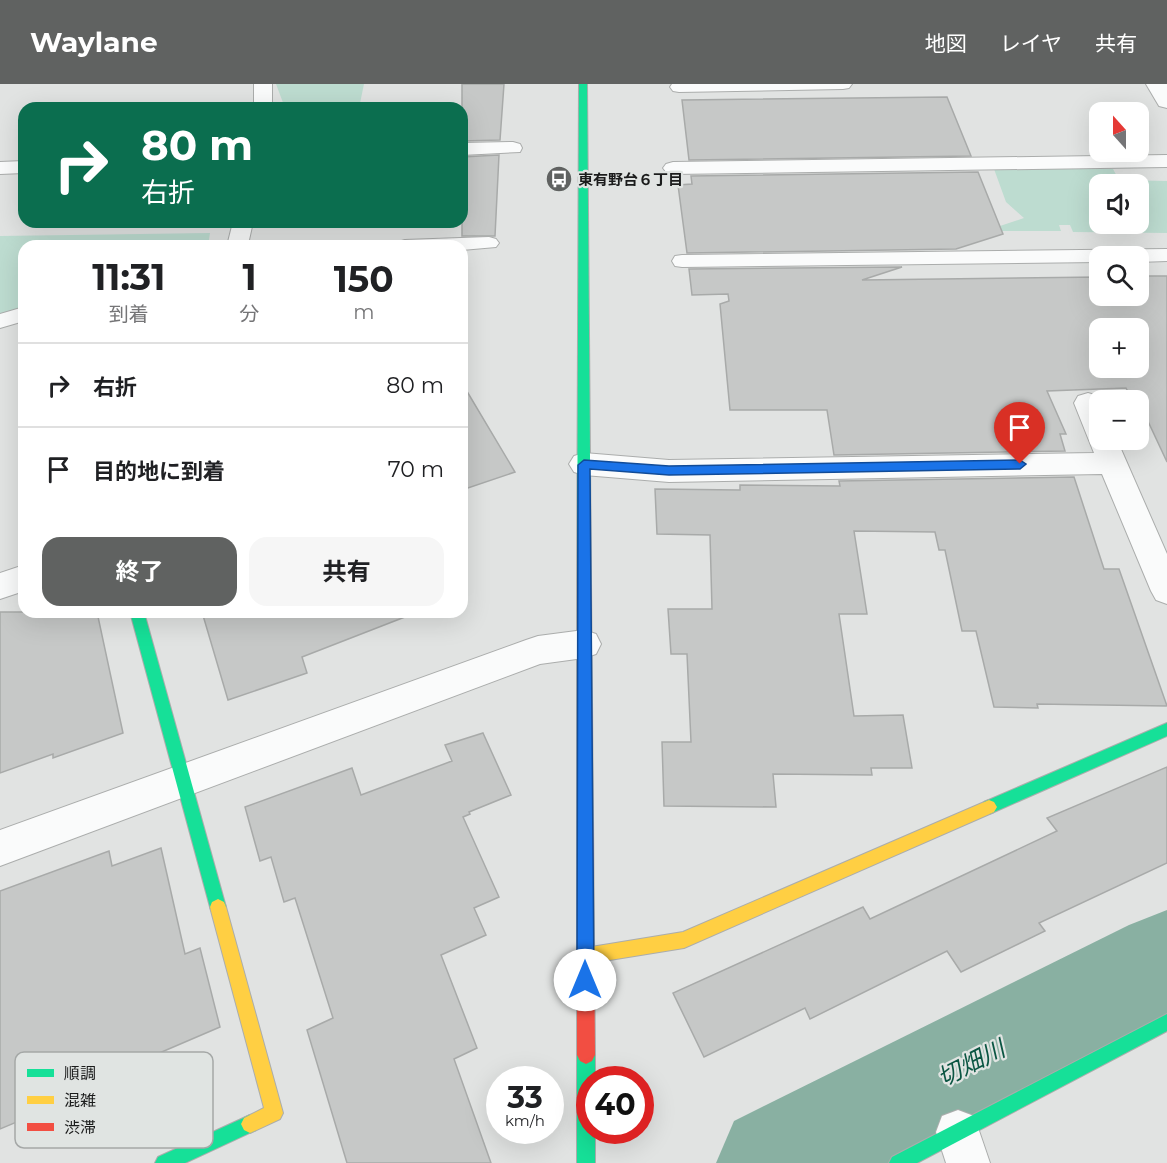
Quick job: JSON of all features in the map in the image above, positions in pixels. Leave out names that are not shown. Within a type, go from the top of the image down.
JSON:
[{"type":"street","points":[[583,84],[586,1163]]},
{"type":"street","points":[[1157,84],[1167,100]]},
{"type":"street","points":[[584,465],[669,471],[1108,451],[1167,591]]},
{"type":"street","points":[[0,586],[18,580]]},
{"type":"street","points":[[138,618],[274,1113],[213,1141]]},
{"type":"street","points":[[0,848],[538,650],[584,644]]},
{"type":"street","points":[[585,956],[684,940],[1167,729]]},
{"type":"street","points":[[898,1163],[963,1147],[1167,1022]]},
{"type":"street","points":[[164,1163],[197,1148]]},
{"type":"lane","points":[[263,84],[263,102]]},
{"type":"lane","points":[[679,87],[843,84]]},
{"type":"lane","points":[[468,149],[513,148]]},
{"type":"lane","points":[[673,168],[1167,161]]},
{"type":"lane","points":[[0,168],[18,167]]},
{"type":"lane","points":[[468,244],[489,243]]},
{"type":"lane","points":[[682,261],[1167,255]]},
{"type":"lane","points":[[0,321],[18,316]]},
{"type":"green space","points":[[276,84],[364,84],[360,102],[283,102]]},
{"type":"green space","points":[[994,169],[1113,169],[1116,174],[1089,174],[1089,232],[1073,232],[1070,225],[1059,225],[1061,231],[998,231],[994,228],[1024,218],[1006,202]]},
{"type":"green space","points":[[1149,181],[1167,181],[1167,233],[1149,233]]},
{"type":"green space","points":[[210,233],[209,240],[18,240],[18,312],[0,317],[0,236]]},
{"type":"building","points":[[462,84],[504,84],[500,140],[468,141],[468,102],[462,102]]},
{"type":"building","points":[[947,97],[971,156],[689,160],[682,100]]},
{"type":"building","points":[[499,155],[495,236],[462,236],[462,228],[468,228],[468,157]]},
{"type":"building","points":[[978,172],[1003,234],[956,249],[687,253],[678,185],[692,184],[691,176]]},
{"type":"building","points":[[902,267],[862,280],[1089,277],[1089,306],[1149,306],[1149,276],[1167,276],[1167,462],[1149,424],[1149,390],[1127,390],[1126,388],[1047,391],[1066,434],[1060,434],[1065,451],[834,455],[827,410],[730,410],[720,304],[729,301],[728,294],[692,295],[689,269]]},
{"type":"building","points":[[468,393],[515,472],[468,488]]},
{"type":"building","points":[[1074,477],[1104,569],[1119,569],[1167,706],[1037,704],[1038,708],[994,707],[976,631],[962,631],[945,550],[939,550],[935,532],[854,531],[867,614],[839,614],[854,716],[903,715],[912,768],[871,768],[872,775],[773,774],[776,807],[664,806],[662,742],[691,742],[687,654],[671,654],[668,609],[712,609],[710,535],[657,534],[655,489],[740,490],[740,485],[840,486],[839,481]]},
{"type":"building","points":[[0,612],[18,612],[18,618],[98,618],[123,733],[53,758],[53,754],[0,773]]},
{"type":"building","points":[[204,618],[402,618],[302,657],[307,673],[228,700]]},
{"type":"building","points":[[483,733],[511,795],[469,812],[470,814],[463,817],[499,897],[474,908],[486,935],[441,955],[477,1048],[454,1059],[491,1163],[347,1163],[307,1030],[333,1018],[295,898],[284,902],[271,857],[260,861],[245,807],[352,768],[361,795],[452,761],[445,745]]},
{"type":"building","points":[[1167,767],[1167,863],[1039,923],[1045,931],[961,972],[947,951],[810,1019],[805,1008],[704,1057],[673,993],[863,907],[870,919],[1057,831],[1047,818]]},
{"type":"building","points":[[161,848],[185,954],[200,948],[220,1027],[162,1052],[15,1052],[15,1123],[0,1129],[0,891],[109,851],[112,866]]},
{"type":"waterway","name":"切畑川","points":[[776,1163],[1167,963]]},
{"type":"traffic: fast","points":[[583,84],[584,582]]},
{"type":"traffic: fast","points":[[139,618],[218,907]]},
{"type":"traffic: fast","points":[[989,807],[1167,729]]},
{"type":"traffic: fast","points":[[898,1163],[1167,1022]]},
{"type":"traffic: fast","points":[[586,1055],[586,1163]]},
{"type":"traffic: fast","points":[[213,1141],[250,1124]]},
{"type":"traffic: fast","points":[[164,1163],[197,1148]]},
{"type":"traffic: slow","points":[[585,956],[684,940],[989,807]]},
{"type":"traffic: slow","points":[[218,907],[274,1113],[250,1124]]},
{"type":"traffic: jam","points":[[584,582],[586,1055]]},
{"type":"place","name":"東有野台６丁目","points":[[559,179]]},
{"type":"route","points":[[585,980],[584,465],[669,471],[1020,464]]}]
